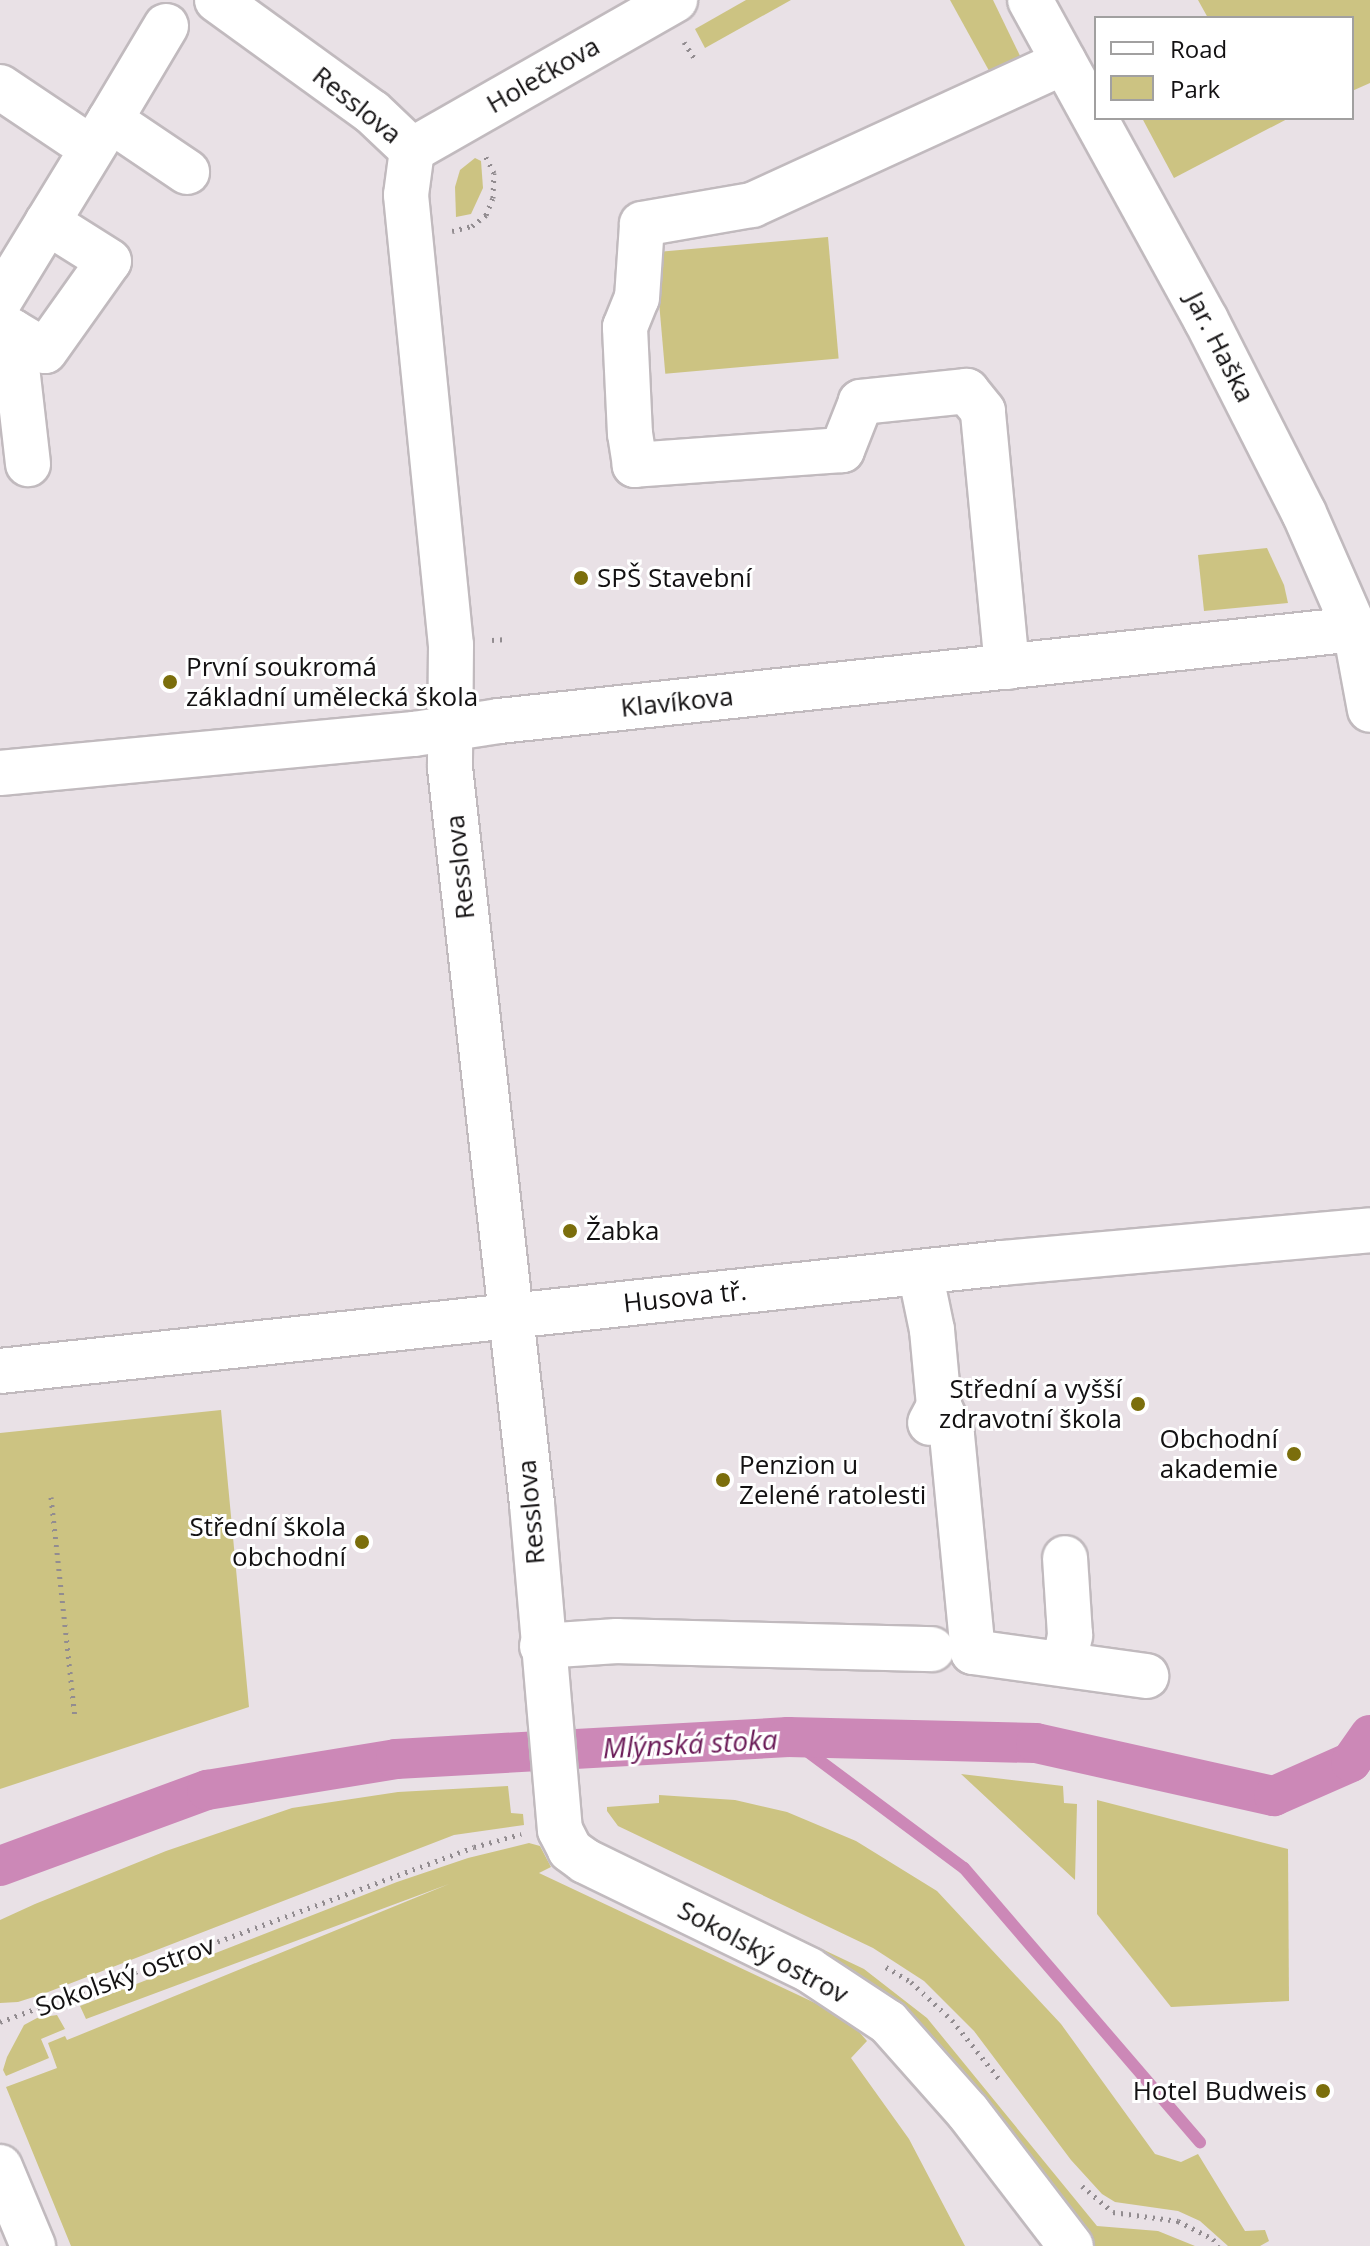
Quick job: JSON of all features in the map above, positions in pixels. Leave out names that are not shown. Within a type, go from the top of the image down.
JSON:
[{"type":"street","name":"Resslova","points":[[217,0],[372,112],[412,150],[406,195],[451,645],[450,768],[532,1504],[544,1663],[546,1824]]},
{"type":"street","name":"Holečkova","points":[[412,150],[675,0]]},
{"type":"street","name":"Jar. Haška","points":[[1030,0],[1094,117]]},
{"type":"street","points":[[28,464],[4,319],[18,227],[166,26]]},
{"type":"street","points":[[1007,667],[983,411],[967,391],[861,402],[842,450],[635,465],[630,434],[625,327],[637,298],[642,224],[752,205],[1064,62]]},
{"type":"street","points":[[0,87],[187,172]]},
{"type":"street","name":"Jar. Haška","points":[[1096,120],[1219,344],[1304,513],[1355,629],[1370,710]]},
{"type":"street","points":[[4,319],[45,351],[109,261],[18,227]]},
{"type":"street","name":"Klavíkova","points":[[0,773],[450,728],[1355,629]]},
{"type":"street","name":"Husova tř.","points":[[0,1371],[920,1272],[1370,1230]]},
{"type":"street","points":[[920,1272],[932,1330],[934,1414],[952,1435],[973,1652],[1146,1676]]},
{"type":"street","points":[[1064,1664],[1070,1635],[1065,1558]]},
{"type":"street","points":[[544,1663],[617,1641],[932,1649]]},
{"type":"street","name":"Sokolský ostrov","points":[[546,1824],[585,1861],[809,1970],[888,2022],[968,2112],[1071,2246]]},
{"type":"street","points":[[0,2167],[33,2246]]},
{"type":"path","points":[[684,42],[695,59]]},
{"type":"path","points":[[447,231],[472,226],[486,215],[493,198],[494,173],[480,147]]},
{"type":"path","points":[[51,1497],[75,1719]]},
{"type":"path","name":"Sokolský ostrov","points":[[0,2022],[474,1847],[546,1824]]},
{"type":"green space","points":[[746,0],[791,0],[705,48],[695,29]]},
{"type":"green space","points":[[950,0],[993,0],[1023,62],[993,78]]},
{"type":"green space","points":[[1198,0],[1370,0],[1370,83],[1354,90],[1354,16],[1207,16]]},
{"type":"green space","points":[[1143,120],[1285,120],[1174,178]]},
{"type":"green space","points":[[475,158],[481,161],[483,188],[471,214],[456,217],[455,187],[460,170]]},
{"type":"green space","points":[[828,237],[839,359],[665,374],[655,252]]},
{"type":"green space","points":[[1267,548],[1284,585],[1288,603],[1204,611],[1198,555]]},
{"type":"green space","points":[[221,1410],[249,1707],[0,1789],[0,1433]]},
{"type":"green space","points":[[961,1774],[1063,1786],[1064,1803],[1077,1804],[1075,1880]]},
{"type":"green space","points":[[508,1786],[511,1813],[523,1814],[524,1825],[454,1835],[43,1994],[18,2002],[0,2003],[0,1920],[35,1904],[166,1851],[292,1808],[398,1792]]},
{"type":"green space","points":[[659,1795],[735,1800],[787,1812],[856,1841],[937,1891],[1061,2024],[1155,2154],[1181,2162],[1198,2154],[1245,2231],[1265,2230],[1269,2241],[1260,2246],[1228,2246],[1200,2221],[1178,2211],[1115,2202],[1102,2194],[1071,2160],[974,2031],[924,1981],[873,1948],[618,1826],[607,1811],[607,1807],[659,1803]]},
{"type":"green space","points":[[1097,1800],[1288,1849],[1289,2001],[1171,2007],[1097,1914]]},
{"type":"green space","points":[[588,1838],[864,1969],[927,2018],[1097,2226],[1158,2231],[1195,2246],[1093,2246],[988,2108]]},
{"type":"green space","points":[[529,1843],[540,1846],[551,1867],[539,1873],[847,2018],[867,2041],[851,2058],[909,2139],[965,2246],[71,2246],[6,2087],[57,2068],[48,2043],[65,2036],[67,2040],[449,1884],[86,2019],[80,2006],[397,1882],[468,1858]]},
{"type":"green space","points":[[57,2015],[65,2029],[41,2039],[49,2058],[6,2076],[3,2070],[7,2057],[24,2025],[37,2018]]},
{"type":"shaded area","points":[[138,1816],[0,1880],[0,1859]]},
{"type":"waterway","name":"Mlýnská stoka","points":[[0,1866],[207,1790],[396,1759],[788,1737],[1036,1743],[1274,1796],[1351,1762],[1370,1735]]},
{"type":"waterway","points":[[788,1737],[964,1868],[1200,2142]]},
{"type":"place","name":"SPŠ Stavební","points":[[581,578]]},
{"type":"place","name":"První soukromá základní umělecká škola","points":[[170,682]]},
{"type":"place","name":"Žabka","points":[[570,1231]]},
{"type":"place","name":"Střední a vyšší zdravotní škola","points":[[1138,1404]]},
{"type":"place","name":"Obchodní akademie","points":[[1294,1454]]},
{"type":"place","name":"Penzion u Zelené ratolesti","points":[[723,1480]]},
{"type":"place","name":"Střední škola obchodní","points":[[362,1542]]},
{"type":"place","name":"Hotel Budweis","points":[[1323,2091]]}]
